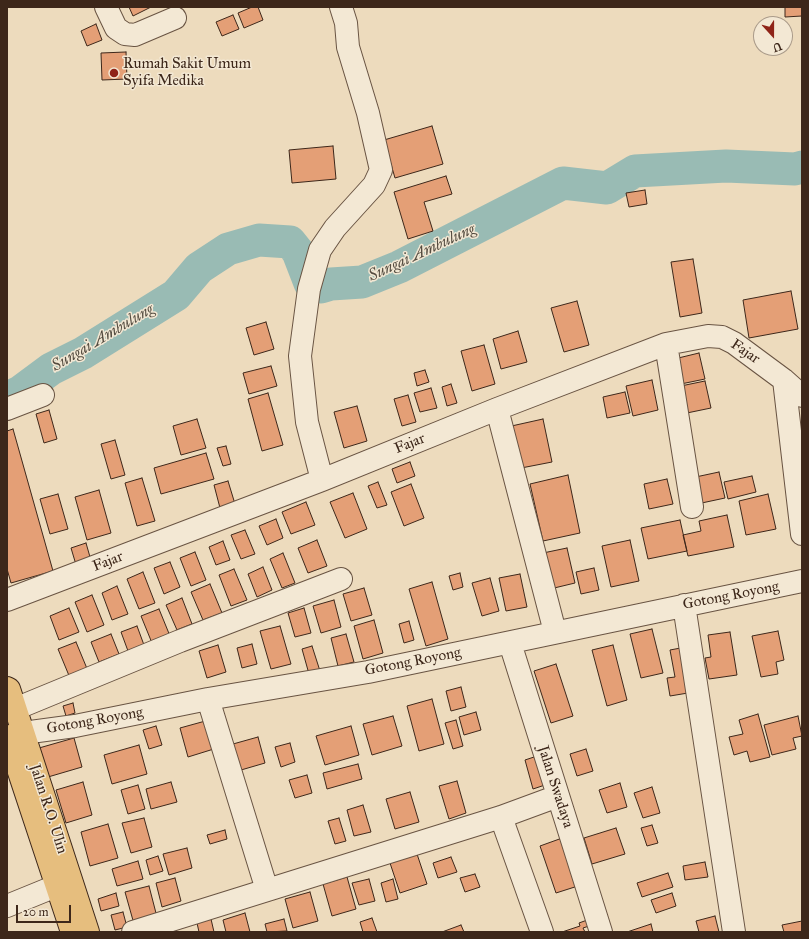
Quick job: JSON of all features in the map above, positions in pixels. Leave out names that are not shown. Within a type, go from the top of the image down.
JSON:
[{"type":"main road","name":"Jalan R.O. Ulin","points":[[7,688],[15,709],[15,735],[36,800],[88,932]]},
{"type":"main road","name":"Jalan R.O. Ulin","points":[[36,800],[56,886],[72,932]]},
{"type":"street","points":[[106,7],[116,28],[125,34],[135,35],[175,18]]},
{"type":"street","points":[[322,480],[307,422],[300,356],[309,289],[320,250],[335,228],[374,185],[381,170],[370,120],[348,46],[346,23],[341,7]]},
{"type":"street","name":"Fajar","points":[[7,600],[322,480],[497,409],[666,344],[708,336],[722,337],[734,343],[784,380],[802,396]]},
{"type":"street","points":[[666,344],[692,507]]},
{"type":"street","points":[[784,380],[802,534]]},
{"type":"street","points":[[7,409],[43,395]]},
{"type":"street","points":[[497,409],[555,632]]},
{"type":"street","points":[[15,709],[341,579]]},
{"type":"street","name":"Gotong Royong","points":[[15,735],[75,726],[208,699],[368,672],[802,581]]},
{"type":"street","points":[[684,605],[734,932]]},
{"type":"street","name":"Jalan Swadaya","points":[[510,643],[601,932]]},
{"type":"street","points":[[208,699],[268,890]]},
{"type":"street","points":[[133,932],[501,817],[558,796]]},
{"type":"street","points":[[501,817],[542,932]]},
{"type":"street","points":[[7,906],[56,886]]},
{"type":"building","points":[[129,7],[151,7],[133,16]]},
{"type":"building","points":[[252,7],[258,7],[263,20],[244,28],[238,13]]},
{"type":"building","points":[[785,7],[802,7],[802,16],[785,16]]},
{"type":"building","points":[[233,15],[239,29],[222,36],[216,22]]},
{"type":"building","points":[[96,24],[102,40],[87,46],[81,31]]},
{"type":"building","points":[[126,52],[127,79],[102,80],[101,53]]},
{"type":"building","points":[[432,126],[443,164],[395,178],[384,140]]},
{"type":"building","points":[[333,146],[336,179],[292,183],[289,150]]},
{"type":"building","points":[[446,176],[452,194],[424,202],[433,231],[408,239],[394,192]]},
{"type":"building","points":[[645,190],[647,204],[629,207],[626,193]]},
{"type":"building","points":[[693,259],[702,313],[680,317],[671,262]]},
{"type":"building","points":[[791,291],[798,329],[749,338],[743,300]]},
{"type":"building","points":[[577,301],[589,345],[564,352],[551,308]]},
{"type":"building","points":[[266,322],[274,349],[254,355],[246,328]]},
{"type":"building","points":[[518,331],[527,362],[501,369],[493,339]]},
{"type":"building","points":[[484,345],[495,384],[472,391],[461,351]]},
{"type":"building","points":[[699,353],[705,379],[676,385],[670,360]]},
{"type":"building","points":[[271,366],[277,386],[249,394],[243,373]]},
{"type":"building","points":[[425,370],[429,382],[417,386],[414,373]]},
{"type":"building","points":[[652,380],[658,410],[633,416],[626,386]]},
{"type":"building","points":[[705,381],[711,408],[682,414],[676,387]]},
{"type":"building","points":[[451,384],[457,403],[447,406],[442,387]]},
{"type":"building","points":[[431,388],[437,408],[420,412],[414,393]]},
{"type":"building","points":[[625,392],[630,413],[607,418],[603,397]]},
{"type":"building","points":[[268,393],[283,445],[262,451],[248,399]]},
{"type":"building","points":[[408,395],[416,422],[402,426],[394,399]]},
{"type":"building","points":[[357,406],[367,441],[344,448],[334,412]]},
{"type":"building","points":[[49,410],[57,439],[44,443],[36,414]]},
{"type":"building","points":[[197,419],[206,448],[181,455],[173,426]]},
{"type":"building","points":[[543,419],[552,462],[516,469],[507,427]]},
{"type":"building","points":[[13,429],[53,571],[11,583],[7,569],[7,431]]},
{"type":"building","points":[[115,440],[125,475],[111,479],[101,444]]},
{"type":"building","points":[[226,446],[231,464],[223,466],[217,448]]},
{"type":"building","points":[[206,453],[214,479],[161,494],[154,468]]},
{"type":"building","points":[[410,462],[415,476],[397,483],[392,469]]},
{"type":"building","points":[[719,472],[725,498],[697,504],[691,478]]},
{"type":"building","points":[[568,475],[580,533],[543,541],[530,484]]},
{"type":"building","points":[[752,476],[756,492],[728,499],[724,482]]},
{"type":"building","points":[[142,478],[155,521],[137,526],[125,483]]},
{"type":"building","points":[[667,479],[673,504],[649,509],[644,484]]},
{"type":"building","points":[[228,481],[235,504],[220,508],[214,485]]},
{"type":"building","points":[[378,482],[387,505],[377,508],[368,486]]},
{"type":"building","points":[[411,484],[424,518],[404,526],[391,492]]},
{"type":"building","points":[[99,490],[111,533],[87,540],[75,497]]},
{"type":"building","points":[[353,493],[367,529],[345,538],[330,502]]},
{"type":"building","points":[[58,494],[68,529],[50,534],[40,499]]},
{"type":"building","points":[[768,494],[776,529],[746,535],[739,501]]},
{"type":"building","points":[[306,502],[315,525],[291,534],[282,512]]},
{"type":"building","points":[[727,515],[734,547],[688,556],[683,535],[701,531],[699,521]]},
{"type":"building","points":[[276,519],[283,538],[267,545],[259,526]]},
{"type":"building","points":[[680,520],[687,551],[648,559],[641,528]]},
{"type":"building","points":[[245,530],[255,554],[241,559],[231,535]]},
{"type":"building","points":[[317,540],[327,566],[308,573],[298,548]]},
{"type":"building","points":[[630,540],[639,581],[611,587],[602,546]]},
{"type":"building","points":[[223,541],[230,560],[216,565],[209,547]]},
{"type":"building","points":[[86,543],[92,564],[77,568],[71,548]]},
{"type":"building","points":[[567,548],[575,583],[550,589],[543,553]]},
{"type":"building","points":[[195,552],[206,580],[191,586],[180,558]]},
{"type":"building","points":[[283,553],[295,583],[282,588],[270,559]]},
{"type":"building","points":[[170,562],[180,587],[164,594],[154,568]]},
{"type":"building","points":[[263,567],[272,590],[257,597],[248,574]]},
{"type":"building","points":[[594,568],[599,590],[581,594],[576,572]]},
{"type":"building","points":[[234,569],[247,600],[231,606],[219,575]]},
{"type":"building","points":[[143,572],[155,603],[139,609],[127,579]]},
{"type":"building","points":[[460,573],[463,587],[453,590],[449,576]]},
{"type":"building","points":[[520,574],[527,607],[506,611],[499,578]]},
{"type":"building","points":[[490,578],[499,611],[482,616],[472,583]]},
{"type":"building","points":[[432,582],[448,639],[426,646],[409,589]]},
{"type":"building","points":[[210,584],[222,613],[203,620],[191,592]]},
{"type":"building","points":[[117,586],[128,614],[112,620],[102,593]]},
{"type":"building","points":[[364,588],[372,615],[351,621],[343,594]]},
{"type":"building","points":[[92,595],[104,625],[87,632],[75,602]]},
{"type":"building","points":[[182,598],[192,624],[177,630],[166,605]]},
{"type":"building","points":[[334,600],[341,627],[321,633],[313,606]]},
{"type":"building","points":[[69,608],[79,632],[59,640],[50,616]]},
{"type":"building","points":[[304,608],[311,633],[295,637],[288,613]]},
{"type":"building","points":[[159,609],[170,636],[152,643],[141,616]]},
{"type":"building","points":[[374,620],[383,653],[363,659],[354,626]]},
{"type":"building","points":[[409,621],[414,640],[404,643],[399,624]]},
{"type":"building","points":[[137,626],[144,645],[128,651],[121,632]]},
{"type":"building","points":[[280,626],[291,664],[271,669],[260,631]]},
{"type":"building","points":[[652,629],[663,673],[641,678],[630,634]]},
{"type":"building","points":[[778,631],[784,660],[776,662],[778,674],[761,677],[752,636]]},
{"type":"building","points":[[730,632],[737,675],[709,679],[705,658],[711,657],[708,635]]},
{"type":"building","points":[[111,634],[119,654],[99,662],[91,642]]},
{"type":"building","points":[[346,634],[354,662],[338,666],[331,638]]},
{"type":"building","points":[[76,642],[88,671],[70,678],[58,649]]},
{"type":"building","points":[[252,644],[257,664],[242,668],[237,648]]},
{"type":"building","points":[[218,645],[226,672],[207,678],[199,651]]},
{"type":"building","points":[[613,645],[627,700],[607,706],[592,650]]},
{"type":"building","points":[[312,646],[320,671],[309,674],[302,649]]},
{"type":"building","points":[[686,647],[694,692],[670,696],[667,678],[675,677],[670,650]]},
{"type":"building","points":[[556,664],[573,716],[551,723],[534,671]]},
{"type":"building","points":[[461,687],[466,707],[451,711],[446,691]]},
{"type":"building","points":[[432,699],[444,744],[419,751],[407,706]]},
{"type":"building","points":[[73,703],[75,713],[66,716],[63,706]]},
{"type":"building","points":[[476,712],[481,730],[464,735],[459,717]]},
{"type":"building","points":[[758,714],[770,757],[750,762],[747,751],[734,755],[729,737],[743,734],[739,720]]},
{"type":"building","points":[[393,716],[402,746],[372,755],[363,724]]},
{"type":"building","points":[[798,716],[802,736],[793,738],[796,749],[772,755],[764,725]]},
{"type":"building","points":[[209,720],[217,748],[188,757],[180,728]]},
{"type":"building","points":[[456,720],[463,746],[453,749],[445,723]]},
{"type":"building","points":[[156,726],[162,745],[149,749],[143,730]]},
{"type":"building","points":[[351,726],[359,755],[325,765],[316,736]]},
{"type":"building","points":[[258,737],[265,763],[241,770],[233,744]]},
{"type":"building","points":[[74,738],[82,767],[48,777],[39,748]]},
{"type":"building","points":[[290,743],[295,762],[281,767],[275,747]]},
{"type":"building","points":[[139,745],[147,774],[112,784],[104,755]]},
{"type":"building","points":[[586,749],[593,771],[577,776],[570,754]]},
{"type":"building","points":[[543,754],[551,783],[533,789],[525,760]]},
{"type":"building","points":[[358,764],[362,779],[327,789],[323,773]]},
{"type":"building","points":[[307,775],[312,793],[295,798],[289,780]]},
{"type":"building","points":[[457,781],[466,813],[449,819],[439,786]]},
{"type":"building","points":[[83,782],[92,815],[66,823],[56,790]]},
{"type":"building","points":[[171,782],[177,802],[151,809],[146,789]]},
{"type":"building","points":[[620,783],[627,807],[607,813],[599,790]]},
{"type":"building","points":[[138,785],[145,809],[128,814],[121,790]]},
{"type":"building","points":[[652,787],[660,813],[643,818],[634,793]]},
{"type":"building","points":[[410,792],[419,822],[395,829],[386,799]]},
{"type":"building","points":[[363,805],[371,832],[354,836],[347,810]]},
{"type":"building","points":[[144,818],[152,847],[131,853],[122,823]]},
{"type":"building","points":[[339,818],[346,841],[335,844],[328,821]]},
{"type":"building","points":[[108,824],[118,858],[90,866],[81,832]]},
{"type":"building","points":[[652,825],[658,843],[647,846],[641,828]]},
{"type":"building","points":[[616,828],[625,854],[592,864],[584,838]]},
{"type":"building","points":[[225,830],[227,839],[210,844],[207,835]]},
{"type":"building","points":[[565,837],[581,885],[556,893],[540,846]]},
{"type":"building","points":[[187,848],[192,868],[169,875],[163,854]]},
{"type":"building","points":[[417,854],[427,884],[400,893],[390,863]]},
{"type":"building","points":[[158,856],[163,871],[150,875],[146,860]]},
{"type":"building","points":[[451,857],[457,872],[438,878],[433,863]]},
{"type":"building","points":[[138,861],[143,879],[117,886],[112,869]]},
{"type":"building","points":[[705,862],[708,877],[685,880],[683,866]]},
{"type":"building","points":[[668,873],[673,887],[642,897],[637,883]]},
{"type":"building","points":[[475,874],[480,887],[465,892],[460,878]]},
{"type":"building","points":[[347,877],[356,909],[332,916],[323,884]]},
{"type":"building","points":[[175,878],[181,901],[162,907],[156,883]]},
{"type":"building","points":[[369,879],[375,901],[359,905],[352,883]]},
{"type":"building","points":[[393,879],[398,899],[386,902],[381,883]]},
{"type":"building","points":[[149,886],[157,917],[134,924],[125,892]]},
{"type":"building","points":[[310,892],[318,921],[293,928],[285,899]]},
{"type":"building","points":[[116,893],[119,906],[101,911],[98,899]]},
{"type":"building","points":[[672,893],[676,906],[656,913],[651,900]]},
{"type":"building","points":[[123,912],[127,927],[115,930],[111,915]]},
{"type":"building","points":[[245,913],[250,932],[226,932],[223,920]]},
{"type":"building","points":[[715,916],[719,932],[699,932],[696,921]]},
{"type":"building","points":[[372,918],[377,932],[363,932],[360,922]]},
{"type":"building","points":[[211,919],[214,932],[199,932],[197,923]]},
{"type":"building","points":[[284,919],[287,931],[267,932],[265,924]]},
{"type":"building","points":[[590,919],[592,925],[583,928],[585,932],[562,932],[580,926],[579,923]]},
{"type":"building","points":[[802,921],[802,932],[784,932],[782,925]]},
{"type":"building","points":[[651,924],[653,932],[627,932]]},
{"type":"building","points":[[461,925],[464,932],[442,932]]},
{"type":"waterway","name":"Sungai Ambulung","points":[[7,398],[20,392],[51,369],[83,353],[176,295],[199,268],[228,249],[259,240],[290,242],[298,252],[310,283],[321,287],[331,284],[362,282],[399,267],[563,183],[607,188],[635,171],[726,166],[795,169],[802,167]]},
{"type":"place","name":"Rumah Sakit Umum Syifa Medika","points":[[114,73]]}]
